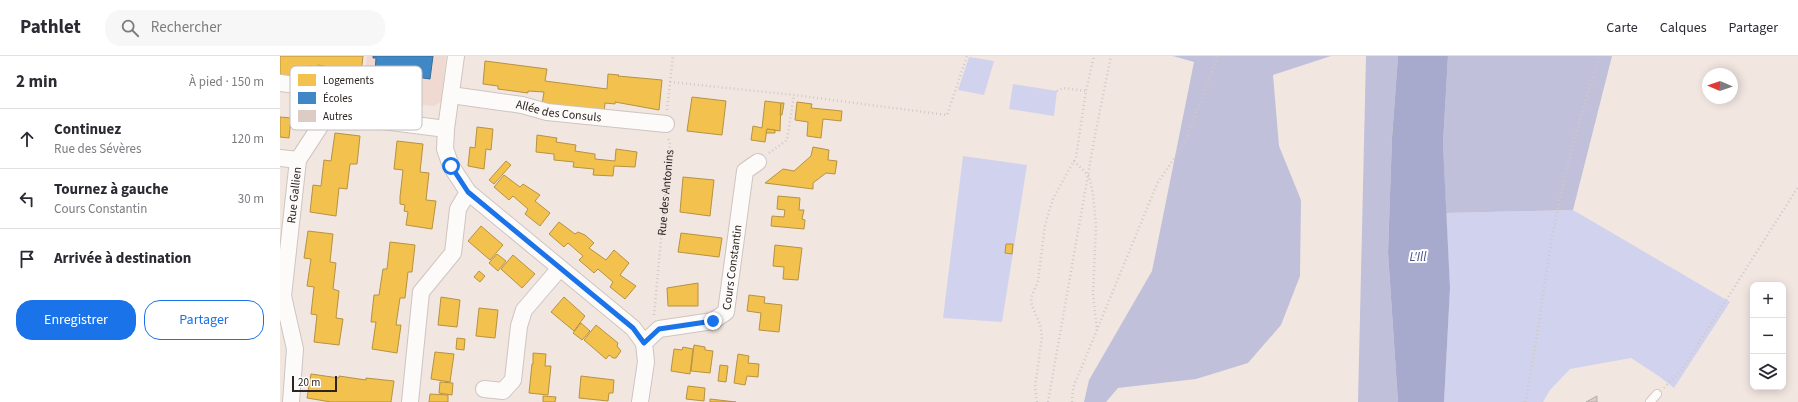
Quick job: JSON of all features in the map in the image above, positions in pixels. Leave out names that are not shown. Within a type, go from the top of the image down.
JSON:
[{"type":"street","points":[[456,56],[446,129],[445,148],[451,166],[468,192],[633,328],[644,343],[646,362],[640,402]]},
{"type":"street","points":[[280,83],[290,84]]},
{"type":"street","name":"Allée des Consuls","points":[[451,95],[522,105],[547,112],[666,124]]},
{"type":"street","points":[[422,126],[446,129]]},
{"type":"street","name":"Rue Gallien","points":[[291,402],[295,349],[282,295],[298,160],[318,130]]},
{"type":"street","points":[[280,158],[298,160]]},
{"type":"street","name":"Cours Constantin","points":[[659,329],[713,321],[726,312],[746,171],[758,162]]},
{"type":"street","points":[[410,402],[421,292],[453,253],[458,209],[468,192]]},
{"type":"street","points":[[484,389],[503,391],[513,380],[519,326],[524,310],[560,268]]},
{"type":"street","points":[[644,343],[659,329]]},
{"type":"lane","points":[[1650,402],[1657,394]]},
{"type":"path","name":"Rue des Antonins","points":[[659,329],[654,315],[670,144],[666,124],[673,56]]},
{"type":"path","points":[[670,82],[794,95],[947,115],[967,56]]},
{"type":"path","points":[[1037,402],[1035,387],[1042,337],[1040,324],[1032,306],[1031,298],[1038,281],[1045,225],[1053,199],[1076,157],[1086,91],[1094,56]]},
{"type":"path","points":[[1048,402],[1111,56]]},
{"type":"path","points":[[1072,402],[1073,388],[1156,184],[1186,142],[1218,56]]},
{"type":"path","points":[[1525,402],[1534,356],[1556,217],[1576,136],[1599,56]]},
{"type":"path","points":[[1057,90],[1063,88],[1086,91]]},
{"type":"path","points":[[758,162],[787,140],[794,95]]},
{"type":"path","points":[[1074,161],[1089,176],[1093,194],[1096,225],[1093,294],[1097,330]]},
{"type":"path","points":[[1657,394],[1671,382],[1682,368],[1798,187]]},
{"type":"shaded area","points":[[367,56],[446,56],[441,102],[434,106],[422,105],[422,66],[366,66]]},
{"type":"shaded area","points":[[1173,56],[1331,56],[1273,75],[1279,146],[1301,200],[1300,276],[1281,325],[1248,363],[1196,379],[1118,388],[1106,402],[1084,402],[1089,380],[1152,271],[1194,62]]},
{"type":"shaded area","points":[[1366,56],[1398,56],[1392,138],[1388,253],[1398,402],[1358,402]]},
{"type":"shaded area","points":[[1448,56],[1612,56],[1573,210],[1446,213],[1443,144]]},
{"type":"shaded area","points":[[969,57],[994,61],[984,95],[958,90]]},
{"type":"shaded area","points":[[1013,84],[1057,91],[1054,116],[1009,109]]},
{"type":"shaded area","points":[[963,156],[1027,165],[1002,322],[943,318]]},
{"type":"shaded area","points":[[1573,210],[1730,302],[1674,388],[1631,358],[1570,369],[1550,390],[1543,402],[1444,402],[1450,288],[1446,213]]},
{"type":"water","name":"L'Ill","points":[[1398,56],[1448,56],[1443,144],[1450,288],[1444,402],[1398,402],[1388,253],[1392,138]]},
{"type":"building: Logements","points":[[280,56],[363,56],[362,66],[290,66],[290,77],[280,76]]},
{"type":"building: Logements","points":[[485,61],[547,69],[545,81],[607,89],[608,74],[662,80],[659,110],[615,102],[615,104],[605,103],[604,113],[542,104],[544,92],[528,91],[528,93],[498,89],[498,86],[483,84]]},
{"type":"building: Logements","points":[[692,97],[726,101],[722,135],[687,131]]},
{"type":"building: Logements","points":[[765,101],[781,103],[780,131],[767,129],[765,142],[751,140],[753,126],[762,128]]},
{"type":"building: Logements","points":[[797,102],[812,104],[811,108],[842,111],[841,121],[823,119],[821,138],[807,136],[808,122],[795,120]]},
{"type":"building: Logements","points":[[781,103],[784,103],[782,115],[780,115]]},
{"type":"building: Logements","points":[[280,117],[290,118],[289,138],[280,137]]},
{"type":"building: Logements","points":[[477,127],[493,129],[491,150],[486,149],[484,169],[468,166],[470,147],[475,148]]},
{"type":"building: Logements","points":[[767,129],[775,130],[775,133],[766,133]]},
{"type":"building: Logements","points":[[335,133],[360,136],[357,164],[350,164],[347,189],[339,188],[336,216],[310,212],[313,185],[321,186],[324,160],[331,161]]},
{"type":"building: Logements","points":[[537,135],[557,138],[556,142],[576,145],[575,151],[595,154],[595,159],[615,161],[616,149],[637,152],[635,167],[614,166],[613,176],[593,175],[594,169],[573,167],[574,162],[554,160],[554,154],[536,152]]},
{"type":"building: Logements","points":[[397,141],[423,144],[420,172],[429,173],[426,200],[436,201],[432,229],[406,225],[408,212],[404,211],[405,205],[400,204],[403,170],[394,169]]},
{"type":"building: Logements","points":[[813,147],[829,150],[828,160],[837,161],[835,174],[826,173],[813,183],[813,189],[765,183],[783,169],[794,171],[811,156]]},
{"type":"building: Logements","points":[[506,161],[511,165],[494,184],[489,180]]},
{"type":"building: Logements","points":[[504,175],[520,187],[523,184],[540,195],[535,201],[550,213],[540,226],[525,214],[528,209],[513,196],[509,200],[494,187]]},
{"type":"building: Logements","points":[[683,177],[714,180],[710,216],[680,212]]},
{"type":"building: Logements","points":[[778,196],[800,198],[799,210],[804,210],[802,219],[805,220],[804,229],[771,226],[772,216],[784,217],[785,210],[777,209]]},
{"type":"building: Logements","points":[[559,222],[575,234],[578,232],[585,235],[594,243],[589,248],[606,260],[614,250],[629,263],[620,275],[636,286],[625,299],[610,287],[613,282],[598,269],[594,273],[579,260],[583,256],[568,243],[564,247],[549,234]]},
{"type":"building: Logements","points":[[481,226],[503,245],[490,260],[468,241]]},
{"type":"building: Logements","points":[[308,231],[333,234],[330,262],[336,263],[333,289],[339,291],[336,318],[343,319],[339,345],[314,342],[317,315],[311,314],[314,287],[307,286],[311,259],[304,258]]},
{"type":"building: Logements","points":[[681,233],[722,238],[719,257],[678,252]]},
{"type":"building: Logements","points":[[390,242],[415,245],[412,272],[408,272],[405,298],[400,298],[396,325],[401,325],[397,353],[372,349],[376,322],[371,322],[374,295],[379,295],[383,269],[387,269]]},
{"type":"building: Logements","points":[[1006,244],[1013,244],[1012,254],[1005,253]]},
{"type":"building: Logements","points":[[775,245],[802,248],[798,280],[783,279],[784,267],[773,266]]},
{"type":"building: Logements","points":[[497,254],[506,261],[498,271],[489,263]]},
{"type":"building: Logements","points":[[513,255],[535,274],[522,288],[501,269]]},
{"type":"building: Logements","points":[[479,271],[485,276],[480,282],[474,277]]},
{"type":"building: Logements","points":[[698,283],[698,306],[668,306],[667,288]]},
{"type":"building: Logements","points":[[749,295],[765,297],[764,303],[782,305],[779,332],[759,330],[761,313],[747,311]]},
{"type":"building: Logements","points":[[441,297],[460,300],[457,327],[438,325]]},
{"type":"building: Logements","points":[[564,297],[585,316],[574,331],[551,312]]},
{"type":"building: Logements","points":[[479,308],[498,310],[495,338],[476,336]]},
{"type":"building: Logements","points":[[581,323],[590,331],[582,340],[573,333]]},
{"type":"building: Logements","points":[[596,325],[618,343],[617,346],[621,351],[616,358],[609,355],[606,359],[584,340]]},
{"type":"building: Logements","points":[[457,338],[465,339],[464,350],[456,349]]},
{"type":"building: Logements","points":[[694,345],[705,347],[705,350],[713,351],[710,373],[691,371]]},
{"type":"building: Logements","points":[[683,347],[693,349],[690,374],[671,371],[674,349],[682,350]]},
{"type":"building: Logements","points":[[435,352],[454,354],[450,382],[431,379]]},
{"type":"building: Logements","points":[[533,353],[546,354],[545,366],[551,366],[548,395],[529,393]]},
{"type":"building: Logements","points":[[738,354],[749,356],[748,363],[759,364],[758,377],[747,376],[745,385],[734,383]]},
{"type":"building: Logements","points":[[720,365],[728,366],[726,382],[718,381]]},
{"type":"building: Logements","points":[[311,374],[339,378],[339,376],[366,380],[366,378],[394,381],[391,402],[331,402],[307,398]]},
{"type":"building: Logements","points":[[581,376],[614,380],[613,393],[609,393],[608,401],[579,398]]},
{"type":"building: Logements","points":[[440,382],[453,383],[452,395],[439,393]]},
{"type":"building: Logements","points":[[688,386],[705,388],[704,401],[686,399]]},
{"type":"building: Logements","points":[[430,394],[448,395],[448,402],[429,402]]},
{"type":"building: Logements","points":[[543,396],[556,397],[555,402],[543,402]]},
{"type":"building: Logements","points":[[710,399],[736,402],[710,402]]},
{"type":"building: Écoles","points":[[373,56],[433,56],[430,79],[422,78],[422,66],[375,66],[376,58],[373,58]]},
{"type":"building: Autres","points":[[1597,396],[1597,402],[1586,402]]},
{"type":"route","points":[[451,166],[468,192],[633,328],[644,343],[659,329],[713,321]]}]
